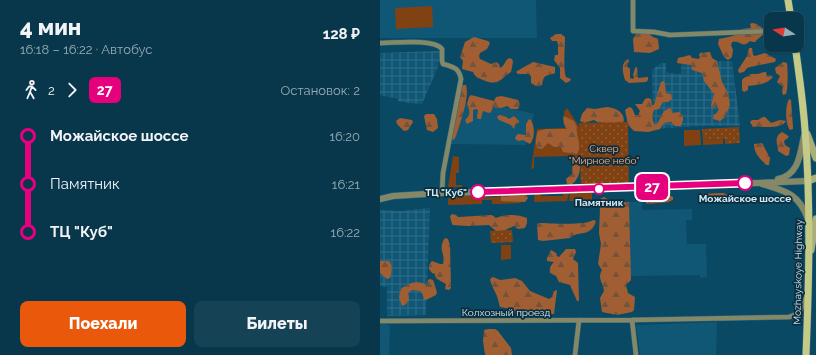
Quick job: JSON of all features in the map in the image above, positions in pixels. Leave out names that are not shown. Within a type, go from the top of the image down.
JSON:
[{"type":"main road","points":[[788,0],[790,12]]},
{"type":"main road","name":"Mozhayskoye Highway","points":[[796,52],[805,130],[808,181],[813,221],[809,262],[806,355]]},
{"type":"main road","points":[[805,130],[816,158]]},
{"type":"main road","points":[[808,181],[816,178]]},
{"type":"main road","points":[[808,181],[816,181]]},
{"type":"street","points":[[633,0],[633,31],[654,32],[670,35],[764,31]]},
{"type":"street","points":[[380,43],[421,42],[437,45],[442,49],[442,61],[444,64],[458,69],[461,79],[443,173],[442,193]]},
{"type":"street","points":[[757,183],[783,178],[794,171],[799,160],[805,130]]},
{"type":"street","points":[[380,200],[394,196],[442,193],[808,181]]},
{"type":"street","points":[[757,183],[778,189],[794,196],[813,221]]},
{"type":"street","name":"Колхозный проезд","points":[[380,321],[632,320],[789,317],[802,309],[809,292]]},
{"type":"street","points":[[574,355],[579,320]]},
{"type":"street","points":[[632,320],[636,355]]},
{"type":"shaded area","points":[[380,0],[536,0],[537,38],[380,38]]},
{"type":"shaded area","points":[[440,51],[438,67],[422,104],[398,101],[398,99],[380,95],[380,53]]},
{"type":"shaded area","points":[[732,61],[740,126],[700,126],[653,129],[652,70],[661,63],[666,63],[666,71],[681,74],[681,62]]},
{"type":"shaded area","points":[[459,102],[486,107],[496,105],[534,114],[526,145],[451,144]]},
{"type":"shaded area","points":[[629,202],[642,202],[642,210],[692,209],[692,220],[686,220],[687,244],[706,244],[707,277],[700,278],[700,275],[630,276]]},
{"type":"shaded area","points":[[430,208],[426,315],[387,316],[387,287],[380,286],[380,210],[400,211]]},
{"type":"shaded area","points":[[717,322],[716,355],[640,355],[636,325]]},
{"type":"shaded area","points":[[380,323],[390,325],[389,355],[380,355]]},
{"type":"green space","points":[[432,6],[433,27],[396,29],[395,8]]},
{"type":"green space","points":[[750,24],[756,24],[764,30],[764,33],[755,42],[750,41],[743,44],[732,42],[732,57],[728,60],[724,57],[718,44],[719,39],[735,35],[742,29],[751,28]]},
{"type":"green space","points":[[650,33],[651,36],[658,39],[659,49],[650,53],[634,52],[633,39],[636,34]]},
{"type":"green space","points":[[556,34],[561,34],[565,37],[565,74],[566,77],[571,79],[566,83],[560,78],[560,68],[554,60],[555,55],[558,55],[558,44],[557,41],[552,41],[550,38]]},
{"type":"green space","points":[[474,37],[490,43],[487,49],[480,53],[480,59],[491,64],[496,62],[499,64],[500,68],[507,59],[512,59],[513,62],[511,72],[498,82],[488,82],[478,78],[473,72],[462,69],[463,61],[460,57],[465,42]]},
{"type":"green space","points":[[749,48],[752,48],[753,55],[755,56],[765,53],[776,59],[775,62],[750,67],[744,72],[739,73],[738,70],[747,56]]},
{"type":"green space","points":[[710,52],[712,58],[717,61],[722,82],[728,93],[730,105],[725,117],[720,121],[713,119],[714,114],[716,114],[719,109],[716,106],[713,108],[711,106],[714,94],[704,81],[702,73],[692,70],[691,65],[677,63],[678,58],[690,55],[692,58],[699,59],[700,53]]},
{"type":"green space","points":[[628,59],[629,61],[627,66],[630,69],[630,78],[633,79],[635,68],[637,67],[638,78],[648,77],[646,82],[629,83],[625,80],[623,66],[625,61]]},
{"type":"green space","points":[[533,62],[555,67],[555,73],[547,75],[540,86],[536,86],[531,83],[531,77],[529,74],[518,74],[516,72]]},
{"type":"green space","points":[[783,62],[787,63],[788,74],[787,92],[783,95],[783,87],[777,82],[780,76],[776,73],[775,68]]},
{"type":"green space","points":[[766,72],[767,76],[771,75],[773,77],[764,83],[748,86],[748,90],[744,92],[742,90],[742,80],[744,78],[751,74]]},
{"type":"green space","points":[[664,81],[666,93],[671,94],[672,99],[668,102],[663,102],[659,109],[654,110],[653,122],[655,125],[657,124],[663,112],[671,108],[672,113],[679,112],[683,116],[681,126],[675,126],[671,122],[664,123],[660,129],[648,132],[634,131],[628,125],[625,110],[629,107],[632,108],[635,115],[638,115],[640,111],[635,104],[642,104],[645,99],[648,98],[651,99],[652,105],[654,105],[661,82]]},
{"type":"green space","points":[[466,85],[467,90],[466,103],[454,140],[450,138],[461,86]]},
{"type":"green space","points":[[471,95],[494,101],[496,97],[502,96],[518,100],[519,106],[518,109],[511,109],[507,106],[501,108],[493,107],[489,113],[483,111],[481,119],[478,119],[477,117],[478,110],[473,110],[473,121],[467,124],[465,120],[468,116],[469,109],[467,104]]},
{"type":"green space","points":[[789,99],[791,100],[793,127],[793,129],[790,130],[787,123],[786,114]]},
{"type":"green space","points":[[607,107],[621,112],[624,121],[609,123],[594,120],[584,123],[580,121],[582,114],[587,108],[595,109]]},
{"type":"green space","points":[[567,108],[578,125],[581,133],[582,167],[572,167],[571,156],[534,157],[534,168],[531,169],[537,129],[565,128],[564,112]]},
{"type":"green space","points":[[426,114],[434,114],[437,119],[438,128],[433,132],[427,130],[424,116]]},
{"type":"green space","points":[[499,115],[505,116],[509,119],[514,116],[519,123],[516,124],[514,129],[511,125],[499,120],[497,117]]},
{"type":"green space","points":[[564,116],[574,121],[577,127],[579,151],[577,154],[563,152],[561,147],[554,147],[548,143],[542,149],[537,148],[536,140],[538,131],[546,129],[567,129],[564,124]]},
{"type":"green space","points":[[763,117],[771,123],[780,120],[786,121],[784,124],[776,127],[753,127],[750,122],[752,120],[758,120]]},
{"type":"green space","points":[[400,118],[412,120],[413,122],[408,130],[404,131],[397,124],[396,121]]},
{"type":"green space","points":[[529,119],[531,120],[534,129],[534,136],[530,144],[523,140],[519,141],[515,139],[518,134],[526,135],[526,124]]},
{"type":"green space","name":"Сквер \"Мирное небо\"","points":[[628,122],[629,185],[581,186],[579,123]]},
{"type":"green space","points":[[739,127],[740,143],[725,144],[725,139],[703,140],[702,129]]},
{"type":"green space","points":[[684,130],[700,130],[701,145],[684,146]]},
{"type":"green space","points":[[782,132],[789,137],[784,141],[785,145],[790,148],[789,155],[786,156],[778,151],[777,139],[779,134]]},
{"type":"green space","points":[[723,139],[723,144],[703,145],[703,140]]},
{"type":"green space","points":[[762,143],[770,158],[769,165],[766,165],[755,151],[754,144]]},
{"type":"green space","points":[[453,156],[459,157],[459,173],[456,173],[456,185],[462,185],[462,187],[448,187]]},
{"type":"green space","points":[[573,157],[578,157],[580,169],[576,180],[571,185],[567,184],[566,179],[572,174]]},
{"type":"green space","points":[[535,192],[539,192],[541,196],[563,196],[563,194],[569,193],[567,201],[534,202]]},
{"type":"green space","points":[[514,193],[526,193],[528,198],[525,202],[501,201],[501,196]]},
{"type":"green space","points":[[521,193],[521,203],[492,204],[492,200],[482,200],[482,204],[448,205],[448,199],[455,196],[473,195],[473,198],[518,196]]},
{"type":"green space","points":[[570,193],[592,193],[592,199],[590,201],[569,201]]},
{"type":"green space","points":[[667,194],[673,197],[673,200],[668,202],[647,204],[643,199],[644,197]]},
{"type":"green space","points":[[700,194],[727,194],[727,198],[721,200],[698,199]]},
{"type":"green space","points":[[604,197],[610,202],[629,202],[631,280],[626,285],[628,293],[635,297],[634,310],[632,312],[617,315],[602,312],[600,298],[604,291],[600,278],[602,270],[598,264],[601,244],[599,233],[600,209],[598,205],[600,199]]},
{"type":"green space","points":[[452,214],[458,217],[492,215],[496,218],[515,215],[527,218],[527,223],[525,228],[518,229],[514,226],[503,231],[496,231],[489,225],[452,225],[450,216]]},
{"type":"green space","points":[[593,220],[596,221],[594,226],[588,232],[577,234],[570,238],[543,241],[538,240],[537,224],[539,223],[575,224]]},
{"type":"green space","points":[[512,230],[513,242],[491,243],[490,231]]},
{"type":"green space","points":[[445,238],[448,239],[450,245],[451,288],[449,290],[445,289],[446,284],[437,279],[435,274],[429,269],[429,265],[432,261],[443,264],[444,260],[442,245]]},
{"type":"green space","points":[[501,245],[511,245],[511,259],[501,260]]},
{"type":"green space","points":[[566,249],[575,249],[576,252],[573,259],[578,263],[579,301],[577,301],[570,285],[559,282],[556,276],[550,273],[550,267],[554,262],[547,261],[551,250],[559,257]]},
{"type":"green space","points":[[380,261],[389,261],[391,264],[392,269],[390,278],[387,279],[380,273]]},
{"type":"green space","points":[[493,277],[500,280],[515,278],[522,281],[530,291],[549,299],[552,297],[554,291],[557,290],[554,314],[516,315],[511,309],[500,307],[490,280]]},
{"type":"green space","points":[[428,280],[433,280],[437,292],[436,295],[426,300],[420,291],[412,290],[408,293],[409,299],[407,304],[402,306],[399,297],[401,289],[407,285],[417,282],[427,286]]},
{"type":"green space","points":[[495,329],[498,331],[511,348],[512,355],[485,355],[483,341],[484,330]]},
{"type":"bus line","name":"27","points":[[478,192],[745,183]]},
{"type":"place","name":"Можайское шоссе","points":[[745,183]]},
{"type":"place","name":"Памятник","points":[[599,189]]},
{"type":"place","name":"ТЦ \"Куб\"","points":[[478,192]]}]
